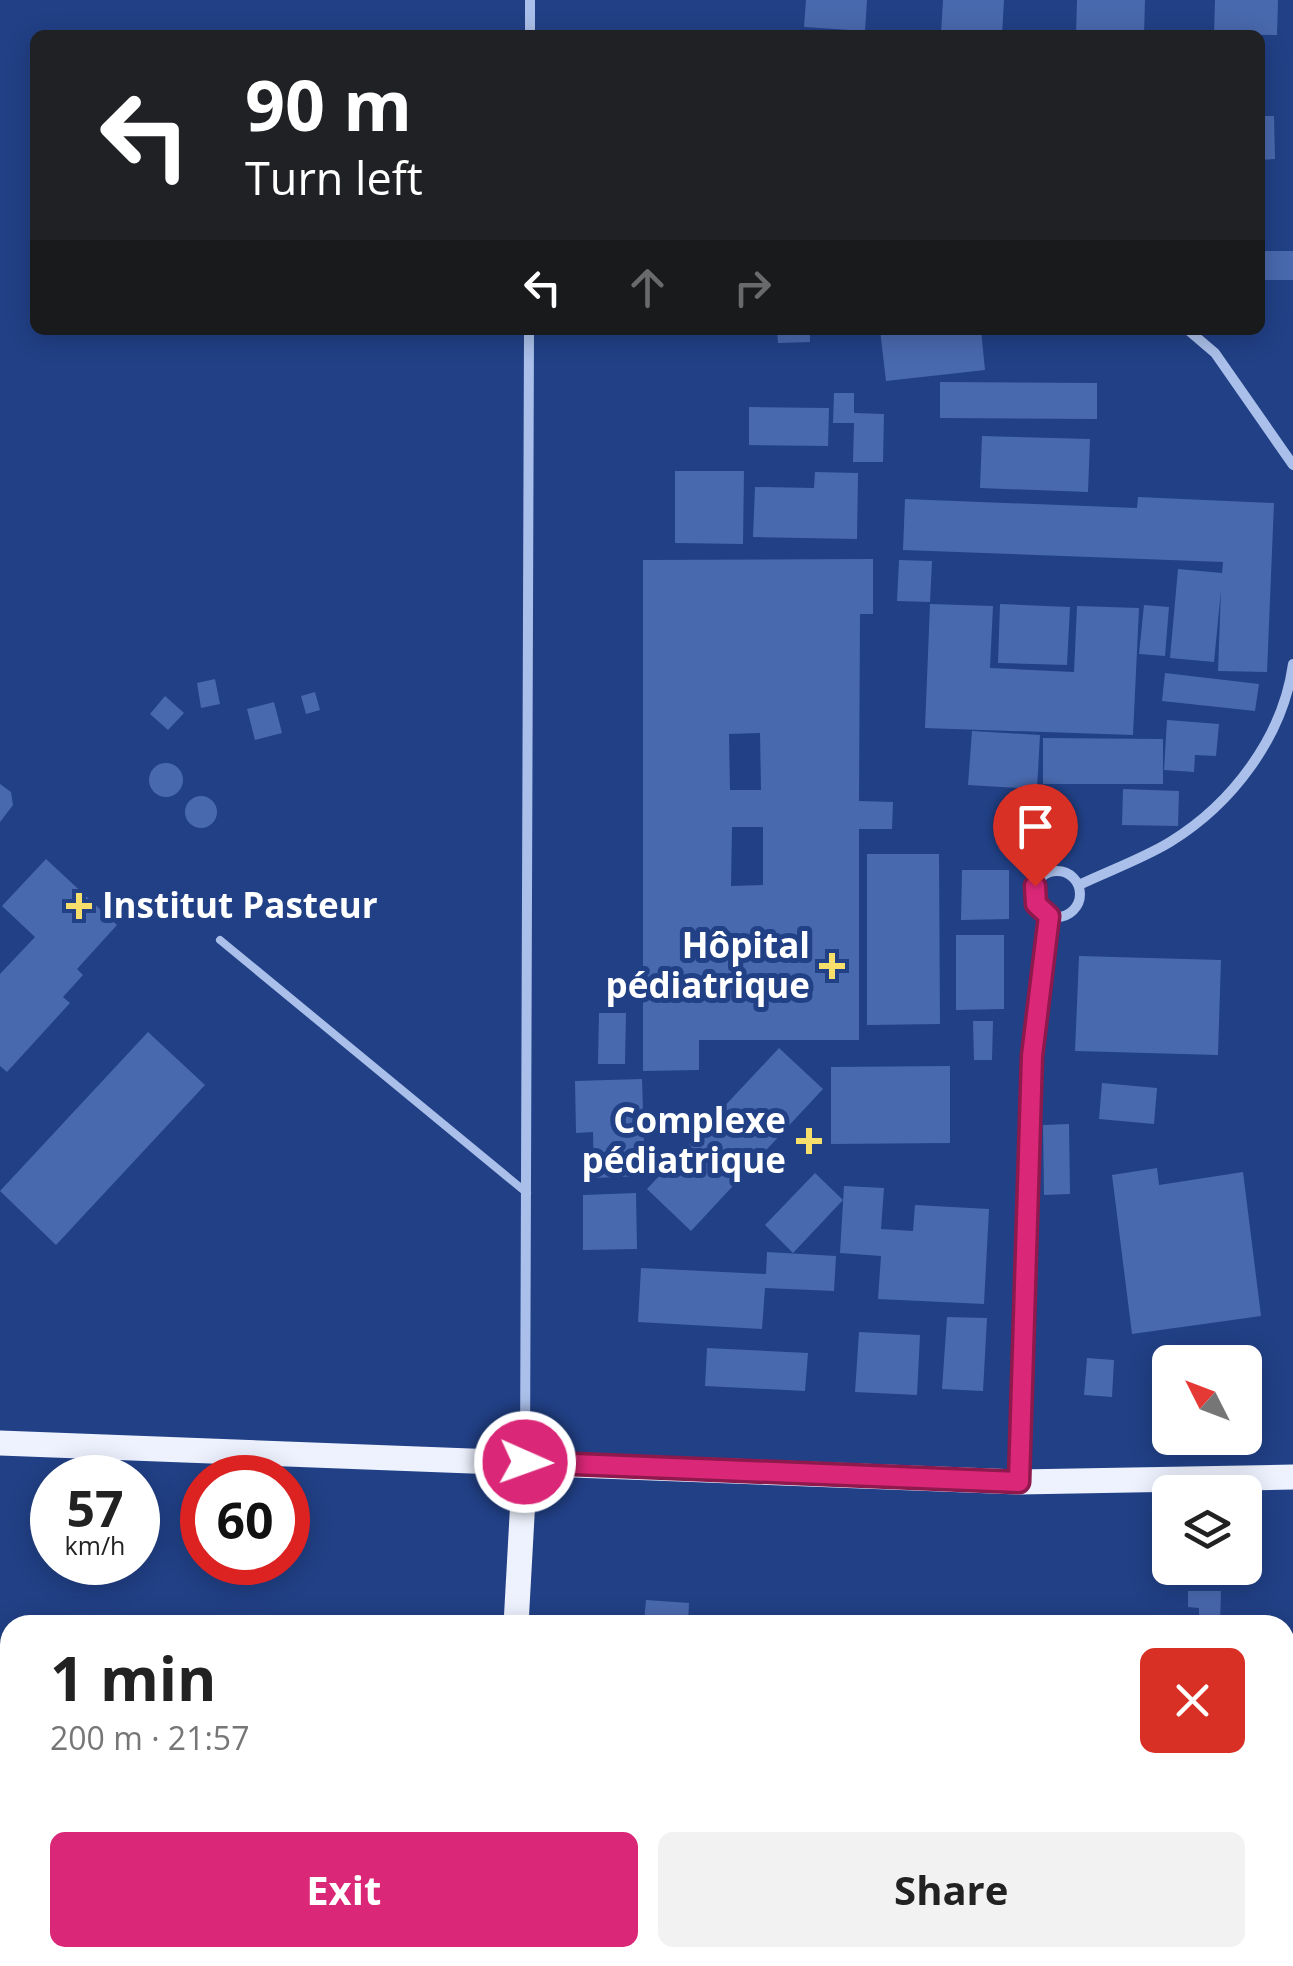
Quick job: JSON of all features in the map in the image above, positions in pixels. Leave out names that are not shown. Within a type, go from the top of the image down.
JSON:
[{"type":"main road","points":[[0,1443],[1019,1482],[1293,1477]]},
{"type":"main road","points":[[517,1615],[525,1462]]},
{"type":"street","points":[[530,0],[530,30]]},
{"type":"street","points":[[525,1462],[529,335]]},
{"type":"street","points":[[1194,335],[1215,354],[1293,466]]},
{"type":"street","points":[[1079,884],[1170,842],[1228,797],[1265,746],[1293,664]]},
{"type":"street","points":[[1066,872],[1079,884],[1079,903],[1058,918],[1049,916],[1036,904],[1035,886],[1040,878],[1066,872]]},
{"type":"street","points":[[1019,1482],[1032,1056],[1049,916]]},
{"type":"lane","points":[[220,940],[527,1193]]},
{"type":"building","points":[[806,0],[867,0],[865,30],[804,27]]},
{"type":"building","points":[[943,0],[1004,0],[1002,30],[941,30]]},
{"type":"building","points":[[1077,0],[1145,0],[1144,30],[1076,30]]},
{"type":"building","points":[[1215,0],[1278,0],[1277,35],[1265,35],[1265,30],[1214,30]]},
{"type":"building","points":[[1265,116],[1274,116],[1275,159],[1265,160]]},
{"type":"building","points":[[1265,251],[1293,251],[1293,280],[1265,280]]},
{"type":"building","points":[[777,335],[810,335],[810,342],[778,343]]},
{"type":"building","points":[[881,335],[982,335],[985,370],[886,381]]},
{"type":"building","points":[[940,382],[1097,383],[1097,419],[940,418]]},
{"type":"building","points":[[834,393],[854,393],[854,413],[884,414],[883,462],[853,462],[854,423],[833,423]]},
{"type":"building","points":[[749,407],[829,408],[828,446],[749,445]]},
{"type":"building","points":[[982,436],[1090,439],[1088,492],[980,488]]},
{"type":"building","points":[[675,471],[744,471],[743,544],[675,543]]},
{"type":"building","points":[[815,472],[858,473],[857,539],[753,537],[755,487],[814,488]]},
{"type":"building","points":[[1138,497],[1274,503],[1267,672],[1218,671],[1221,590],[1214,662],[1170,658],[1178,569],[1222,573],[1223,562],[903,550],[905,499],[1137,508]]},
{"type":"building","points":[[873,559],[873,614],[860,614],[859,801],[893,802],[892,829],[859,829],[859,1040],[699,1040],[699,1070],[643,1071],[643,560]],"holes":[[[760,733],[761,790],[730,790],[729,734]],[[732,827],[763,827],[763,885],[731,886]]]},
{"type":"building","points":[[899,560],[932,561],[930,602],[897,601]]},
{"type":"building","points":[[930,604],[993,606],[990,668],[1074,672],[1077,606],[1139,608],[1133,735],[925,728]]},
{"type":"building","points":[[1000,604],[1070,607],[1067,665],[998,663]]},
{"type":"building","points":[[1144,605],[1169,607],[1165,656],[1139,654]]},
{"type":"building","points":[[1165,673],[1259,684],[1255,711],[1162,701]]},
{"type":"building","points":[[215,679],[220,704],[201,708],[197,683]]},
{"type":"building","points":[[315,692],[320,710],[306,714],[301,696]]},
{"type":"building","points":[[165,696],[184,713],[168,730],[150,714]]},
{"type":"building","points":[[274,702],[282,733],[255,740],[247,709]]},
{"type":"building","points":[[1167,720],[1219,724],[1216,756],[1195,755],[1194,772],[1164,770]]},
{"type":"building","points":[[972,731],[1040,735],[1037,789],[968,785]]},
{"type":"building","points":[[1043,738],[1163,739],[1163,784],[1043,784]]},
{"type":"building","points":[[166,763],[178,768],[183,780],[178,792],[166,797],[154,792],[149,780],[154,768]]},
{"type":"building","points":[[0,784],[11,792],[13,805],[0,822]]},
{"type":"building","points":[[1123,789],[1179,791],[1178,826],[1122,825]]},
{"type":"building","points":[[201,796],[212,801],[217,812],[212,823],[201,828],[190,823],[185,812],[190,801]]},
{"type":"building","points":[[867,854],[939,854],[940,1024],[867,1025]]},
{"type":"building","points":[[46,859],[117,925],[77,969],[83,975],[63,997],[70,1003],[7,1072],[0,1066],[0,974],[35,937],[2,906]]},
{"type":"building","points":[[962,870],[1009,870],[1009,919],[961,920]]},
{"type":"building","points":[[956,935],[1004,935],[1004,1009],[956,1010]]},
{"type":"building","points":[[1079,956],[1221,960],[1218,1055],[1075,1051]]},
{"type":"building","points":[[599,1013],[626,1013],[625,1064],[598,1064]]},
{"type":"building","points":[[973,1021],[993,1021],[992,1060],[974,1060]]},
{"type":"building","points":[[148,1032],[205,1085],[56,1245],[0,1191]]},
{"type":"building","points":[[779,1048],[823,1089],[691,1231],[647,1189]]},
{"type":"building","points":[[950,1066],[950,1143],[831,1144],[831,1067]]},
{"type":"building","points":[[642,1079],[645,1176],[594,1178],[593,1132],[576,1133],[575,1081]]},
{"type":"building","points":[[1102,1083],[1157,1088],[1154,1124],[1099,1119]]},
{"type":"building","points":[[1069,1124],[1070,1194],[1044,1195],[1043,1125]]},
{"type":"building","points":[[1157,1168],[1159,1185],[1243,1172],[1261,1316],[1132,1334],[1112,1175]]},
{"type":"building","points":[[815,1173],[843,1200],[793,1253],[765,1225]]},
{"type":"building","points":[[844,1186],[884,1188],[881,1229],[913,1231],[915,1205],[989,1209],[984,1304],[878,1299],[881,1256],[840,1253]]},
{"type":"building","points":[[636,1193],[637,1249],[583,1250],[583,1195]]},
{"type":"building","points":[[767,1252],[836,1256],[834,1291],[765,1288],[762,1329],[638,1322],[641,1268],[766,1274]]},
{"type":"building","points":[[947,1317],[987,1318],[983,1391],[942,1389]]},
{"type":"building","points":[[859,1332],[920,1335],[917,1395],[855,1392]]},
{"type":"building","points":[[707,1348],[808,1353],[805,1391],[705,1386]]},
{"type":"building","points":[[1087,1358],[1114,1360],[1112,1397],[1084,1395]]},
{"type":"building","points":[[1188,1591],[1221,1591],[1220,1615],[1199,1615],[1199,1608],[1188,1607]]},
{"type":"building","points":[[646,1600],[689,1603],[688,1615],[645,1615]]},
{"type":"place","name":"Institut Pasteur","points":[[79,906]]},
{"type":"place","name":"Hôpital pédiatrique","points":[[832,966]]},
{"type":"place","name":"Complexe pédiatrique","points":[[809,1141]]},
{"type":"route","points":[[525,1462],[1019,1482],[1032,1056],[1049,916],[1036,904],[1035,886]]}]
